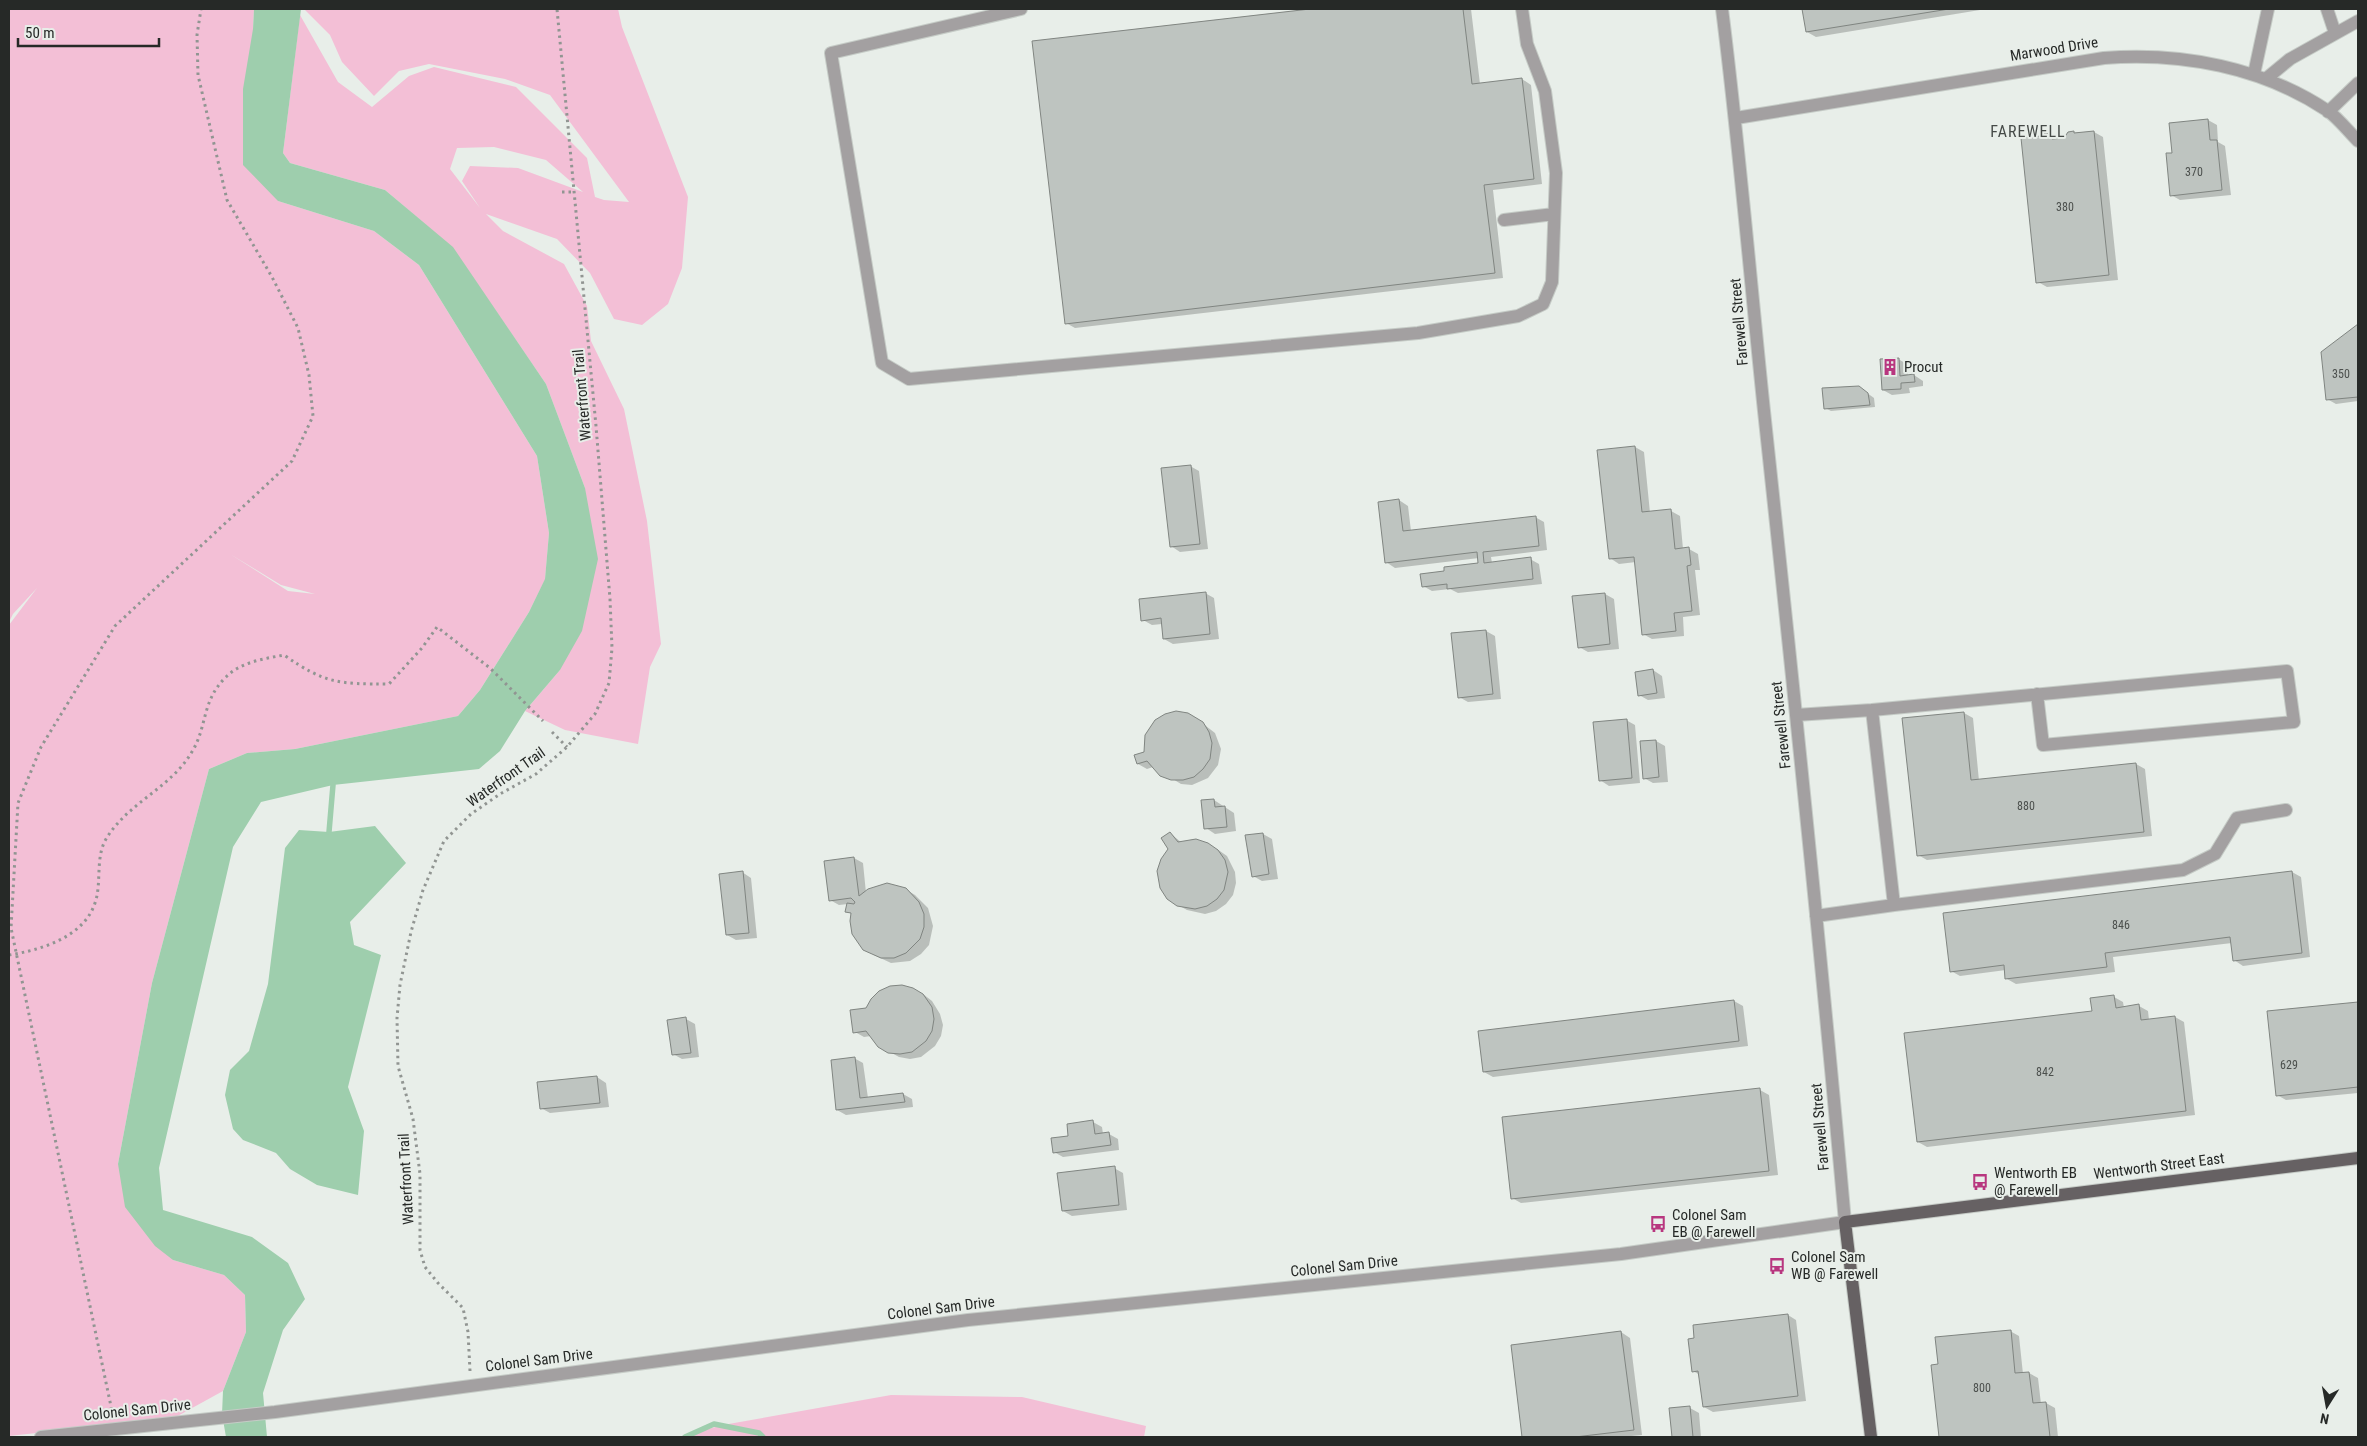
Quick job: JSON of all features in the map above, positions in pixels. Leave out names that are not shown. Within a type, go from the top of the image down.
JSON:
[{"type":"main road","name":"Wentworth Street East","points":[[1845,1222],[2358,1158]]},
{"type":"main road","name":"Farewell Street","points":[[1845,1222],[1871,1437]]},
{"type":"street","points":[[1022,9],[831,53],[882,363],[910,379],[1418,333],[1518,316],[1544,304],[1552,282],[1556,173],[1545,91],[1527,44],[1522,9]]},
{"type":"street","name":"Farewell Street","points":[[1722,9],[1736,118],[1845,1222]]},
{"type":"street","points":[[2254,74],[2268,9]]},
{"type":"street","points":[[2327,9],[2335,33]]},
{"type":"street","points":[[2267,78],[2290,59],[2358,21]]},
{"type":"street","name":"Marwood Drive","points":[[1736,118],[2104,58],[2137,55],[2193,60],[2267,78],[2328,112],[2358,141]]},
{"type":"street","points":[[2328,112],[2358,83]]},
{"type":"street","points":[[1504,220],[1554,214]]},
{"type":"street","points":[[1796,716],[2288,671],[2294,722],[2043,745],[2037,694]]},
{"type":"street","points":[[1872,710],[1894,905]]},
{"type":"street","points":[[1816,916],[2183,870],[2215,854],[2237,818],[2286,810]]},
{"type":"street","name":"Colonel Sam Drive","points":[[41,1437],[275,1412],[968,1320],[1621,1254],[1845,1222]]},
{"type":"path","points":[[115,1429],[11,928],[18,802],[41,748],[115,626],[292,462],[313,416],[309,375],[298,328],[272,277],[227,200],[198,75],[198,35],[201,9]]},
{"type":"path","name":"Waterfront Trail","points":[[470,1368],[468,1332],[463,1308],[425,1267],[420,1250],[420,1174],[414,1119],[398,1066],[397,1018],[400,985],[411,932],[423,890],[444,841],[471,814],[500,794],[536,774],[567,747],[595,714],[609,683],[612,648],[610,599],[596,426],[557,9]]},
{"type":"path","points":[[562,192],[574,192]]},
{"type":"path","points":[[9,955],[50,944],[82,927],[95,903],[100,857],[106,840],[126,814],[167,783],[185,762],[194,749],[208,702],[225,677],[251,661],[284,655],[308,672],[341,684],[389,684],[422,648],[437,627],[490,668],[543,721]]},
{"type":"path","points":[[552,732],[567,747]]},
{"type":"shaded area","points":[[9,9],[254,9],[253,29],[278,201],[374,231],[419,265],[537,456],[549,533],[545,580],[529,612],[480,690],[458,716],[295,749],[247,753],[209,769],[152,983],[118,1164],[173,1260],[224,1275],[245,1295],[246,1332],[223,1391],[174,1418],[9,1436],[9,625],[37,588],[13,614],[9,622]],"holes":[[[230,554],[281,585],[315,594],[288,591]]]},
{"type":"shaded area","points":[[254,9],[301,9],[283,153],[290,163],[385,190],[453,247],[546,384],[585,488],[598,559],[582,631],[560,670],[525,711],[500,751],[479,769],[333,785],[261,802],[233,847],[159,1168],[163,1210],[252,1237],[288,1263],[305,1299],[283,1330],[263,1393],[267,1437],[226,1437],[222,1414],[223,1391],[246,1332],[245,1295],[224,1275],[173,1260],[155,1246],[125,1207],[118,1164],[152,983],[209,769],[247,753],[295,749],[458,716],[480,690],[529,612],[545,579],[549,533],[537,456],[419,265],[374,231],[278,201],[243,165],[243,89],[253,29]]},
{"type":"shaded area","points":[[304,9],[618,9],[622,27],[688,197],[682,268],[668,304],[642,325],[614,319],[590,273],[557,239],[486,214],[503,231],[564,264],[587,306],[591,341],[624,409],[647,521],[661,644],[650,667],[638,744],[565,730],[525,711],[560,670],[585,488],[546,384],[452,247],[385,190],[290,163],[283,153],[300,15],[338,82],[372,107],[409,76],[434,67],[516,87],[587,158],[595,197],[604,200],[629,202],[550,95],[505,79],[429,64],[399,71],[374,96],[342,62],[330,35]],"holes":[[[494,147],[546,160],[583,192],[518,168],[470,166],[462,181],[480,208],[450,169],[457,148]]]},
{"type":"shaded area","points":[[375,826],[406,863],[350,922],[354,945],[381,955],[348,1087],[364,1131],[358,1195],[317,1185],[290,1169],[276,1153],[243,1140],[233,1129],[225,1095],[230,1070],[249,1051],[268,984],[285,848],[299,830],[329,832]]},
{"type":"shaded area","points":[[891,1395],[1022,1397],[1146,1426],[1144,1437],[678,1437],[723,1425]]},
{"type":"building","points":[[1310,9],[1463,9],[1472,84],[1522,78],[1534,179],[1484,185],[1495,273],[1065,324],[1032,41]]},
{"type":"building","points":[[1802,9],[1949,9],[1806,32]]},
{"type":"building","points":[[2208,119],[2210,140],[2217,140],[2222,190],[2170,196],[2166,153],[2172,153],[2169,123]]},
{"type":"building","points":[[2074,131],[2074,133],[2094,131],[2109,275],[2036,283],[2021,138],[2041,136],[2041,134],[2047,133],[2052,139],[2064,138],[2068,132]]},
{"type":"building","points":[[2358,324],[2358,397],[2326,400],[2321,352]]},
{"type":"building","name":"Procut","points":[[1899,358],[1900,376],[1914,374],[1915,382],[1901,383],[1901,389],[1882,390],[1880,359]]},
{"type":"building","points":[[1859,386],[1868,393],[1870,405],[1824,409],[1822,388]]},
{"type":"building","points":[[1635,446],[1642,512],[1671,509],[1675,549],[1689,547],[1691,565],[1687,566],[1692,611],[1674,613],[1676,631],[1642,635],[1634,557],[1609,559],[1597,450]]},
{"type":"building","points":[[1191,465],[1200,544],[1170,547],[1161,468]]},
{"type":"building","points":[[1399,499],[1403,531],[1536,516],[1539,546],[1483,552],[1484,563],[1531,557],[1533,579],[1447,589],[1447,584],[1422,587],[1420,574],[1444,571],[1444,567],[1478,563],[1477,552],[1385,563],[1378,502]]},
{"type":"building","points":[[1206,592],[1210,634],[1163,639],[1161,618],[1141,621],[1139,599]]},
{"type":"building","points":[[1605,593],[1610,644],[1578,648],[1572,596]]},
{"type":"building","points":[[1486,630],[1493,694],[1458,698],[1451,633]]},
{"type":"building","points":[[1653,669],[1657,693],[1638,696],[1635,672]]},
{"type":"building","points":[[1176,711],[1188,713],[1203,722],[1209,732],[1212,743],[1210,759],[1203,769],[1194,777],[1183,780],[1171,780],[1160,776],[1147,761],[1137,764],[1134,755],[1144,752],[1145,735],[1155,720],[1165,714]]},
{"type":"building","points":[[1964,712],[1971,780],[2136,763],[2144,832],[1917,856],[1902,718]]},
{"type":"building","points":[[1627,719],[1632,778],[1599,781],[1593,722]]},
{"type":"building","points":[[1656,740],[1659,777],[1643,779],[1640,741]]},
{"type":"building","points":[[1214,799],[1215,807],[1225,806],[1227,827],[1204,829],[1201,800]]},
{"type":"building","points":[[1170,832],[1178,842],[1196,839],[1208,843],[1218,850],[1225,860],[1228,872],[1224,890],[1217,899],[1207,906],[1195,909],[1177,906],[1167,899],[1160,888],[1157,871],[1161,859],[1168,849],[1161,838]]},
{"type":"building","points":[[1263,833],[1269,874],[1252,877],[1245,835]]},
{"type":"building","points":[[854,857],[859,896],[868,889],[887,883],[906,888],[919,902],[924,914],[924,927],[920,939],[906,953],[894,958],[881,958],[863,950],[852,934],[851,913],[845,912],[847,903],[854,904],[855,902],[851,898],[829,901],[824,861]]},
{"type":"building","points":[[743,871],[749,933],[726,935],[719,874]]},
{"type":"building","points":[[2292,871],[2302,953],[2233,961],[2230,937],[2105,953],[2107,967],[2005,979],[2004,965],[1950,972],[1943,913]]},
{"type":"building","points":[[902,985],[913,988],[923,994],[932,1007],[934,1019],[932,1031],[926,1041],[912,1052],[888,1053],[878,1047],[866,1031],[853,1033],[850,1010],[866,1008],[879,991],[890,986]]},
{"type":"building","points":[[2114,995],[2116,1008],[2139,1004],[2141,1020],[2175,1016],[2186,1111],[1917,1142],[1904,1033],[2092,1011],[2090,998]]},
{"type":"building","points":[[1734,1000],[1739,1041],[1483,1072],[1478,1031]]},
{"type":"building","points":[[2358,1002],[2358,1087],[2276,1096],[2267,1011]]},
{"type":"building","points":[[686,1017],[691,1053],[672,1055],[667,1020]]},
{"type":"building","points":[[855,1057],[860,1098],[903,1093],[905,1102],[836,1110],[831,1060]]},
{"type":"building","points":[[597,1076],[600,1103],[540,1109],[537,1082]]},
{"type":"building","points":[[1760,1088],[1769,1171],[1511,1199],[1502,1117]]},
{"type":"building","points":[[1093,1120],[1095,1134],[1109,1132],[1111,1145],[1053,1153],[1051,1138],[1068,1136],[1067,1124]]},
{"type":"building","points":[[1115,1166],[1119,1205],[1062,1211],[1057,1173]]},
{"type":"building","points":[[1788,1314],[1798,1396],[1703,1407],[1698,1371],[1692,1372],[1688,1339],[1694,1338],[1693,1325]]},
{"type":"building","points":[[2011,1330],[2015,1373],[2029,1372],[2033,1403],[2046,1402],[2050,1437],[1939,1437],[1931,1365],[1938,1364],[1935,1337]]},
{"type":"building","points":[[1621,1331],[1634,1430],[1575,1437],[1522,1437],[1511,1345]]},
{"type":"building","points":[[1690,1406],[1693,1437],[1672,1437],[1669,1408]]},
{"type":"waterway","points":[[329,832],[333,785]]},
{"type":"waterway","points":[[685,1437],[714,1424],[759,1433],[763,1437]]},
{"type":"place","name":"Procut","points":[[1890,367]]},
{"type":"place","name":"Wentworth EB @ Farewell","points":[[1980,1182]]},
{"type":"place","name":"Colonel Sam EB @ Farewell","points":[[1658,1224]]},
{"type":"place","name":"Colonel Sam WB @ Farewell","points":[[1777,1266]]},
{"type":"district","name":"FAREWELL","points":[[2028,131]]}]
